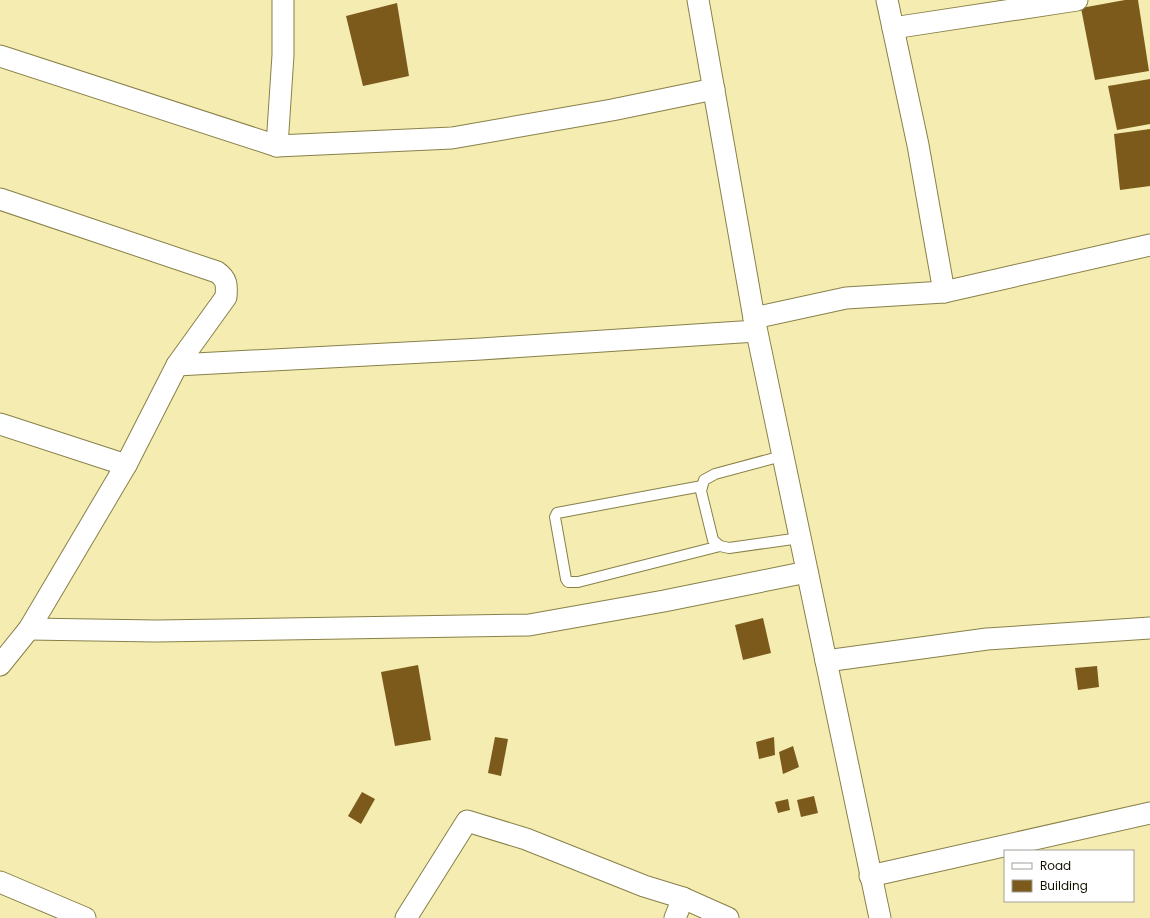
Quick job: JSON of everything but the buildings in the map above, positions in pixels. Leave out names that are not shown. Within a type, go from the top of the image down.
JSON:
[{"type":"street","points":[[277,146],[283,55],[284,0]]},
{"type":"street","points":[[698,0],[755,325],[880,918]]},
{"type":"street","points":[[888,0],[892,28],[918,145],[944,292]]},
{"type":"street","points":[[892,28],[1077,0]]},
{"type":"street","points":[[0,56],[277,146],[452,138],[612,110],[714,89]]},
{"type":"street","points":[[0,199],[209,270],[223,276],[227,284],[226,297],[177,365],[126,465],[29,630],[0,665]]},
{"type":"street","points":[[177,365],[482,349],[755,325],[846,298],[944,292],[1150,245]]},
{"type":"street","points":[[0,424],[126,465]]},
{"type":"street","points":[[29,630],[156,631],[529,625],[664,601],[807,572]]},
{"type":"street","points":[[826,662],[987,639],[1150,628]]},
{"type":"street","points":[[870,876],[1150,813]]},
{"type":"street","points":[[406,918],[467,820],[526,839],[644,886],[683,898],[728,918]]},
{"type":"street","points":[[0,882],[84,918]]},
{"type":"street","points":[[675,918],[683,898]]},
{"type":"lane","points":[[720,546],[713,540],[701,491],[704,480],[715,474],[782,456]]},
{"type":"lane","points":[[702,486],[557,513],[555,517],[566,579],[568,582],[578,582],[720,546],[729,548],[800,538]]}]
